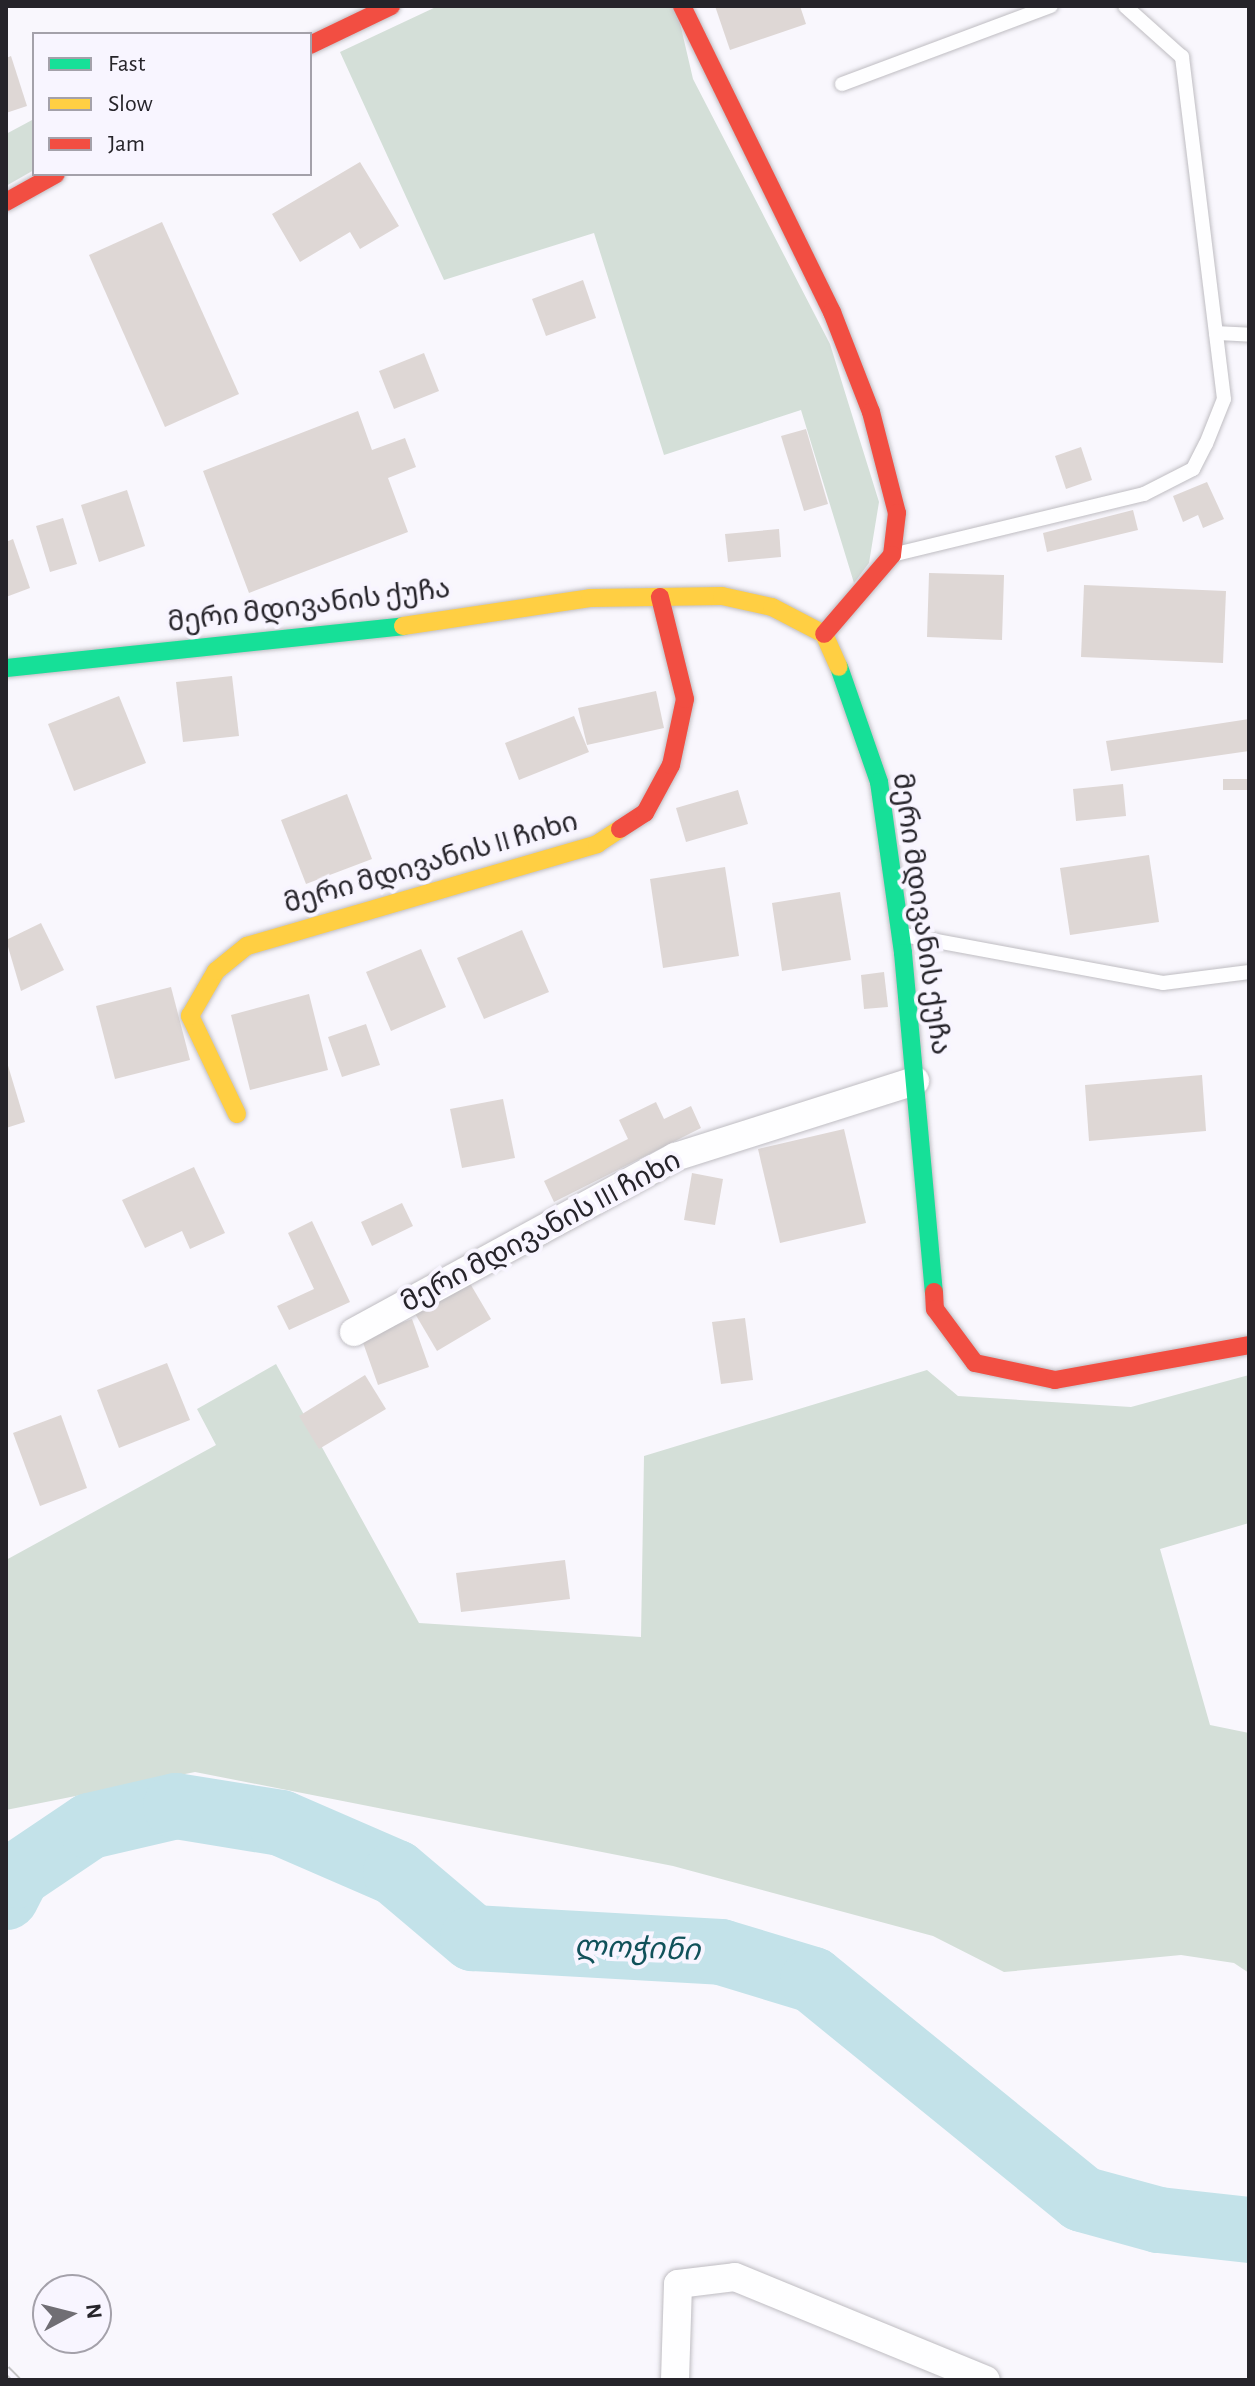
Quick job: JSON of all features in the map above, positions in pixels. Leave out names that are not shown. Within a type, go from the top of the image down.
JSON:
[{"type":"street","points":[[312,44],[351,15],[391,6]]},
{"type":"street","points":[[682,6],[832,312],[871,412],[897,513],[892,555],[824,634]]},
{"type":"street","points":[[6,202],[52,176]]},
{"type":"street","name":"მერი მდივანის ქუჩა","points":[[6,668],[293,642],[590,598],[722,596],[772,607],[824,634],[854,700],[879,782],[900,935],[935,1309],[975,1363],[1055,1380],[1249,1345]]},
{"type":"street","name":"მერი მდივანის II ჩიხი","points":[[237,1114],[190,1016],[216,971],[247,946],[597,844],[645,813],[671,765],[685,699],[660,597]]},
{"type":"street","name":"მერი მდივანის III ჩიხი","points":[[354,1332],[675,1157],[915,1081]]},
{"type":"street","points":[[675,2380],[678,2284],[735,2277],[986,2380]]},
{"type":"lane","points":[[842,84],[1051,6]]},
{"type":"lane","points":[[892,555],[1144,494],[1193,469],[1224,399],[1182,57],[1125,6]]},
{"type":"lane","points":[[1216,333],[1249,335]]},
{"type":"lane","points":[[900,935],[1163,983],[1249,972]]},
{"type":"shaded area","points":[[438,6],[676,6],[693,79],[830,344],[879,502],[869,563],[854,583],[801,410],[664,455],[594,233],[444,280],[340,52]]},
{"type":"shaded area","points":[[32,120],[32,171],[6,186],[6,134]]},
{"type":"shaded area","points":[[276,1364],[419,1623],[641,1637],[644,1456],[927,1370],[958,1396],[1131,1407],[1249,1375],[1249,1523],[1160,1549],[1210,1725],[1249,1733],[1249,1973],[1234,1963],[1181,1955],[1004,1972],[933,1936],[673,1866],[195,1772],[6,1810],[6,1560],[216,1445],[197,1409]]},
{"type":"building","points":[[715,6],[800,6],[806,24],[730,50]]},
{"type":"building","points":[[11,56],[27,106],[6,113],[6,58]]},
{"type":"building","points":[[360,162],[399,226],[360,249],[350,232],[300,262],[272,214]]},
{"type":"building","points":[[162,222],[239,394],[165,427],[89,255]]},
{"type":"building","points":[[583,280],[596,318],[546,336],[532,299]]},
{"type":"building","points":[[424,353],[439,391],[394,409],[379,371]]},
{"type":"building","points":[[358,411],[372,450],[405,438],[416,467],[388,478],[408,532],[249,593],[203,471]]},
{"type":"building","points":[[806,429],[828,504],[804,511],[781,436]]},
{"type":"building","points":[[1081,447],[1092,480],[1066,489],[1055,456]]},
{"type":"building","points":[[1207,482],[1224,519],[1203,528],[1198,515],[1183,522],[1173,496]]},
{"type":"building","points":[[127,490],[145,546],[99,562],[81,505]]},
{"type":"building","points":[[1133,510],[1138,530],[1047,552],[1043,533]]},
{"type":"building","points":[[63,518],[77,564],[50,572],[36,526]]},
{"type":"building","points":[[779,529],[781,557],[728,562],[725,534]]},
{"type":"building","points":[[13,539],[30,588],[6,597],[6,542]]},
{"type":"building","points":[[929,573],[1004,575],[1002,640],[927,637]]},
{"type":"building","points":[[1084,585],[1226,591],[1223,663],[1081,657]]},
{"type":"building","points":[[232,676],[239,736],[183,742],[176,682]]},
{"type":"building","points":[[656,691],[664,728],[587,745],[578,708]]},
{"type":"building","points":[[119,696],[146,763],[74,791],[48,724]]},
{"type":"building","points":[[574,716],[589,752],[519,780],[505,743]]},
{"type":"building","points":[[1249,719],[1249,751],[1111,771],[1106,741]]},
{"type":"building","points":[[1223,779],[1249,779],[1249,790],[1223,790]]},
{"type":"building","points":[[1123,784],[1126,816],[1076,821],[1073,789]]},
{"type":"building","points":[[738,790],[748,824],[686,842],[676,808]]},
{"type":"building","points":[[347,794],[372,859],[306,884],[281,820]]},
{"type":"building","points":[[1149,855],[1159,922],[1070,935],[1060,868]]},
{"type":"building","points":[[725,867],[739,956],[663,968],[650,879]]},
{"type":"building","points":[[840,892],[851,960],[782,971],[772,903]]},
{"type":"building","points":[[41,923],[64,970],[21,991],[6,940]]},
{"type":"building","points":[[522,930],[549,992],[484,1019],[457,958]]},
{"type":"building","points":[[421,949],[446,1007],[391,1031],[366,972]]},
{"type":"building","points":[[884,972],[888,1007],[864,1009],[861,975]]},
{"type":"building","points":[[171,987],[190,1060],[115,1079],[96,1006]]},
{"type":"building","points":[[309,994],[328,1070],[250,1090],[231,1015]]},
{"type":"building","points":[[366,1024],[380,1065],[342,1077],[328,1037]]},
{"type":"building","points":[[6,1059],[25,1122],[6,1128]]},
{"type":"building","points":[[1202,1075],[1206,1131],[1089,1141],[1085,1085]]},
{"type":"building","points":[[503,1099],[515,1158],[462,1168],[450,1109]]},
{"type":"building","points":[[656,1102],[664,1119],[691,1106],[701,1128],[554,1202],[544,1181],[628,1139],[619,1120]]},
{"type":"building","points":[[844,1129],[866,1223],[780,1243],[758,1149]]},
{"type":"building","points":[[194,1167],[225,1233],[190,1249],[182,1231],[145,1248],[122,1200]]},
{"type":"building","points":[[692,1173],[723,1179],[715,1225],[684,1220]]},
{"type":"building","points":[[402,1203],[413,1226],[372,1246],[361,1222]]},
{"type":"building","points":[[312,1221],[350,1302],[289,1330],[277,1306],[314,1289],[288,1233]]},
{"type":"building","points":[[468,1280],[491,1319],[437,1351],[414,1312]]},
{"type":"building","points":[[745,1318],[753,1380],[721,1384],[712,1322]]},
{"type":"building","points":[[412,1319],[429,1367],[378,1385],[361,1337]]},
{"type":"building","points":[[167,1363],[190,1420],[119,1448],[97,1390]]},
{"type":"building","points":[[365,1375],[386,1409],[319,1449],[299,1416]]},
{"type":"building","points":[[61,1415],[87,1488],[40,1506],[13,1433]]},
{"type":"building","points":[[565,1560],[570,1599],[461,1612],[456,1573]]},
{"type":"waterway","name":"ლოჭინი","points":[[6,1897],[17,1875],[90,1826],[176,1806],[281,1823],[396,1873],[473,1938],[721,1952],[813,1980],[1082,2199],[1159,2220],[1249,2230]]},
{"type":"railway","points":[[6,2369],[17,2380]]},
{"type":"traffic: fast","points":[[6,668],[403,626]]},
{"type":"traffic: fast","points":[[839,667],[879,782],[903,953],[934,1292]]},
{"type":"traffic: slow","points":[[403,626],[590,598],[722,596],[772,607],[824,634],[839,667]]},
{"type":"traffic: slow","points":[[237,1114],[190,1016],[216,971],[247,946],[597,844],[620,829]]},
{"type":"traffic: jam","points":[[312,44],[391,6]]},
{"type":"traffic: jam","points":[[682,6],[832,312],[871,412],[897,513],[892,555],[824,634]]},
{"type":"traffic: jam","points":[[6,202],[52,176]]},
{"type":"traffic: jam","points":[[620,829],[645,813],[671,765],[685,699],[660,597]]},
{"type":"traffic: jam","points":[[934,1292],[935,1309],[975,1363],[1055,1380],[1249,1345]]}]
